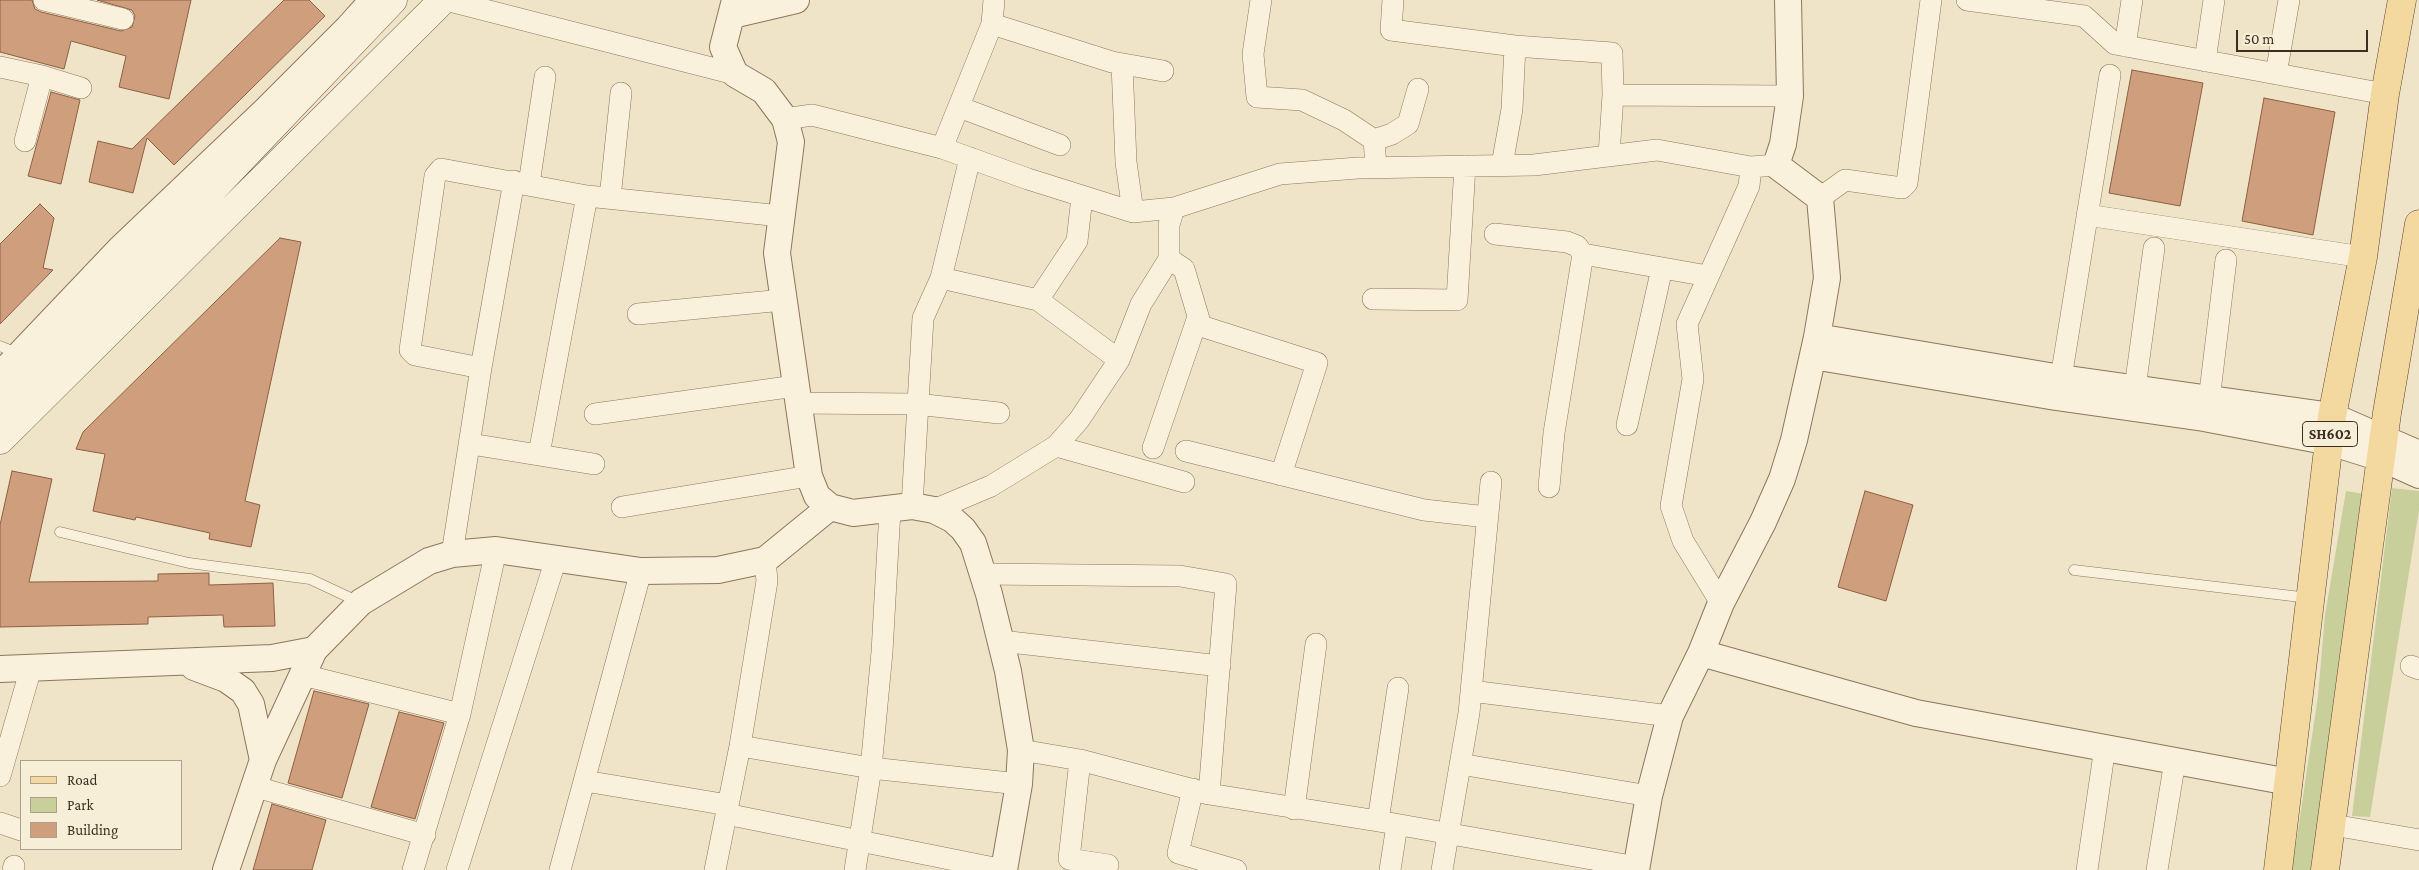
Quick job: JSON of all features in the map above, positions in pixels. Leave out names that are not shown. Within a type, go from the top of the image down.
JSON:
[{"type":"main road","points":[[0,406],[192,211],[393,0]]},
{"type":"main road","points":[[0,440],[445,0]]},
{"type":"main road","name":"SH602","points":[[2278,870],[2331,429],[2363,257],[2386,94],[2402,0]]},
{"type":"main road","points":[[2325,870],[2382,449],[2415,278],[2419,224]]},
{"type":"street","points":[[44,0],[123,19]]},
{"type":"street","points":[[0,375],[10,350],[279,98],[373,0]]},
{"type":"street","points":[[445,0],[735,74],[764,90],[786,118],[791,142],[777,253],[809,476],[817,496],[830,507],[853,513],[912,508],[991,486],[1056,446],[1079,420],[1119,360],[1140,304],[1169,259],[1169,225],[1174,208]]},
{"type":"street","points":[[735,74],[723,47],[734,8],[796,0]]},
{"type":"street","points":[[942,148],[992,24],[994,0]]},
{"type":"street","points":[[1261,0],[1253,54],[1257,97],[1302,100],[1344,120],[1374,140]]},
{"type":"street","points":[[1393,0],[1391,30],[1515,46],[1612,53],[1613,95],[1609,155]]},
{"type":"street","points":[[1721,603],[1683,541],[1671,506],[1693,379],[1687,324],[1749,186],[1783,144],[1790,96],[1788,0]]},
{"type":"street","points":[[1820,198],[1845,180],[1902,188],[1907,183],[1931,0]]},
{"type":"street","points":[[1967,0],[2084,16],[2115,44],[2386,94]]},
{"type":"street","points":[[2126,46],[2132,0]]},
{"type":"street","points":[[2205,60],[2214,0]]},
{"type":"street","points":[[2276,74],[2289,0]]},
{"type":"street","points":[[992,24],[1122,64],[1163,71]]},
{"type":"street","points":[[1502,165],[1512,109],[1515,46]]},
{"type":"street","points":[[1122,64],[1126,162],[1132,212]]},
{"type":"street","points":[[0,67],[42,76],[81,88]]},
{"type":"street","points":[[2061,378],[2110,75]]},
{"type":"street","points":[[25,141],[42,76]]},
{"type":"street","points":[[452,554],[471,444],[481,368],[546,78]]},
{"type":"street","points":[[1374,140],[1392,134],[1408,124],[1418,89]]},
{"type":"street","points":[[610,198],[621,93]]},
{"type":"street","points":[[1613,95],[1790,96]]},
{"type":"street","points":[[960,106],[1060,145]]},
{"type":"street","points":[[786,118],[812,115],[942,148],[1082,197],[1132,212],[1174,208],[1280,174],[1376,167],[1534,165],[1658,150],[1764,166],[1820,198]]},
{"type":"street","points":[[1374,140],[1376,167]]},
{"type":"street","points":[[855,870],[871,768],[882,652],[912,508],[922,318],[941,278],[970,158]]},
{"type":"street","points":[[1373,298],[1456,300],[1465,166]]},
{"type":"street","points":[[481,368],[414,355],[410,350],[435,176],[441,169],[587,196],[781,216]]},
{"type":"street","points":[[539,454],[587,196]]},
{"type":"street","points":[[1038,300],[1077,241],[1082,197]]},
{"type":"street","points":[[1021,750],[1080,760],[1201,791],[1448,833],[1637,869],[1649,796],[1670,716],[1701,653],[1721,603],[1763,522],[1782,479],[1794,440],[1815,346],[1827,278],[1820,198]]},
{"type":"street","points":[[2087,215],[2363,257]]},
{"type":"street","points":[[1494,234],[1567,242],[1577,246],[1583,254],[1708,276]]},
{"type":"street","points":[[2135,388],[2154,248]]},
{"type":"street","points":[[1549,487],[1554,433],[1583,254]]},
{"type":"street","points":[[1169,259],[1184,269],[1201,326],[1317,363],[1281,475]]},
{"type":"street","points":[[2209,400],[2226,260]]},
{"type":"street","points":[[1627,425],[1662,268]]},
{"type":"street","points":[[941,278],[1038,300],[1119,360]]},
{"type":"street","points":[[638,314],[783,300]]},
{"type":"street","points":[[1153,448],[1198,317]]},
{"type":"street","points":[[1815,346],[2135,388],[2209,400],[2331,429],[2382,449],[2419,475]]},
{"type":"street","points":[[1815,346],[2056,397],[2204,418],[2331,429]]},
{"type":"street","points":[[594,414],[796,395],[916,404],[998,413]]},
{"type":"street","points":[[471,444],[594,464]]},
{"type":"street","points":[[1056,446],[1184,482]]},
{"type":"street","points":[[2382,449],[2419,454]]},
{"type":"street","points":[[1186,451],[1424,510],[1487,517]]},
{"type":"street","points":[[622,507],[809,476]]},
{"type":"street","points":[[1442,870],[1471,691],[1491,482]]},
{"type":"street","points":[[226,870],[264,760],[314,650],[361,602],[429,561],[452,554],[496,550],[641,571],[718,570],[765,560],[830,507]]},
{"type":"street","points":[[584,780],[727,809],[860,842],[1004,870],[1018,784],[1021,750],[1001,641],[973,543],[963,529],[952,519],[912,508]]},
{"type":"street","points":[[413,870],[460,714],[496,550]]},
{"type":"street","points":[[457,870],[556,559]]},
{"type":"street","points":[[715,870],[740,746],[767,581],[765,560]]},
{"type":"street","points":[[560,870],[641,571]]},
{"type":"street","points":[[983,574],[1180,576],[1226,584],[1220,666],[1201,791],[1178,853],[1236,870]]},
{"type":"street","points":[[1001,641],[1220,666]]},
{"type":"street","points":[[1294,808],[1316,644]]},
{"type":"street","points":[[0,669],[181,664],[272,658],[314,650]]},
{"type":"street","points":[[1701,653],[1916,713],[2289,782]]},
{"type":"street","points":[[181,664],[206,670],[226,679],[243,691],[251,704],[256,720],[264,760]]},
{"type":"street","points":[[0,776],[31,668]]},
{"type":"street","points":[[303,675],[460,714]]},
{"type":"street","points":[[1390,870],[1388,823],[1398,688]]},
{"type":"street","points":[[1471,691],[1670,716]]},
{"type":"street","points":[[740,746],[871,768],[1018,784]]},
{"type":"street","points":[[2087,870],[2104,747]]},
{"type":"street","points":[[1080,760],[1069,859],[1108,866]]},
{"type":"street","points":[[2158,870],[2175,761]]},
{"type":"street","points":[[1460,764],[1649,796]]},
{"type":"street","points":[[256,787],[425,835]]},
{"type":"street","points":[[0,823],[20,830]]},
{"type":"street","points":[[2332,825],[2419,840]]},
{"type":"lane","points":[[60,532],[189,563],[310,579],[361,602]]},
{"type":"lane","points":[[2074,570],[2310,598]]},
{"type":"green space","points":[[2392,488],[2419,491],[2419,510],[2370,817],[2352,816]]},
{"type":"green space","points":[[2346,491],[2364,494],[2314,870],[2292,870],[2318,696],[2325,615]]},
{"type":"building","points":[[0,0],[32,0],[35,9],[41,12],[121,31],[132,27],[135,16],[132,10],[97,0],[191,0],[169,99],[119,87],[126,56],[71,41],[64,69],[0,52]]},
{"type":"building","points":[[284,0],[309,0],[325,16],[174,165],[147,138],[133,193],[89,182],[98,141],[132,149]]},
{"type":"building","points":[[2132,70],[2203,83],[2180,206],[2109,193]]},
{"type":"building","points":[[51,92],[80,100],[61,184],[28,176]]},
{"type":"building","points":[[2264,98],[2335,112],[2313,235],[2242,221]]},
{"type":"building","points":[[40,204],[54,218],[43,268],[53,270],[0,324],[0,244]]},
{"type":"building","points":[[280,238],[301,242],[245,501],[260,505],[251,547],[209,539],[210,533],[136,517],[135,520],[93,511],[105,454],[76,449],[83,432]]},
{"type":"building","points":[[12,471],[52,479],[29,582],[158,581],[158,574],[209,573],[209,585],[273,583],[275,626],[224,627],[223,615],[148,617],[148,624],[0,627],[0,525]]},
{"type":"building","points":[[1865,491],[1913,505],[1886,601],[1838,587]]},
{"type":"building","points":[[314,691],[369,704],[342,798],[288,783]]},
{"type":"building","points":[[399,712],[444,723],[415,819],[371,807]]},
{"type":"building","points":[[272,804],[326,820],[312,870],[253,870]]}]
